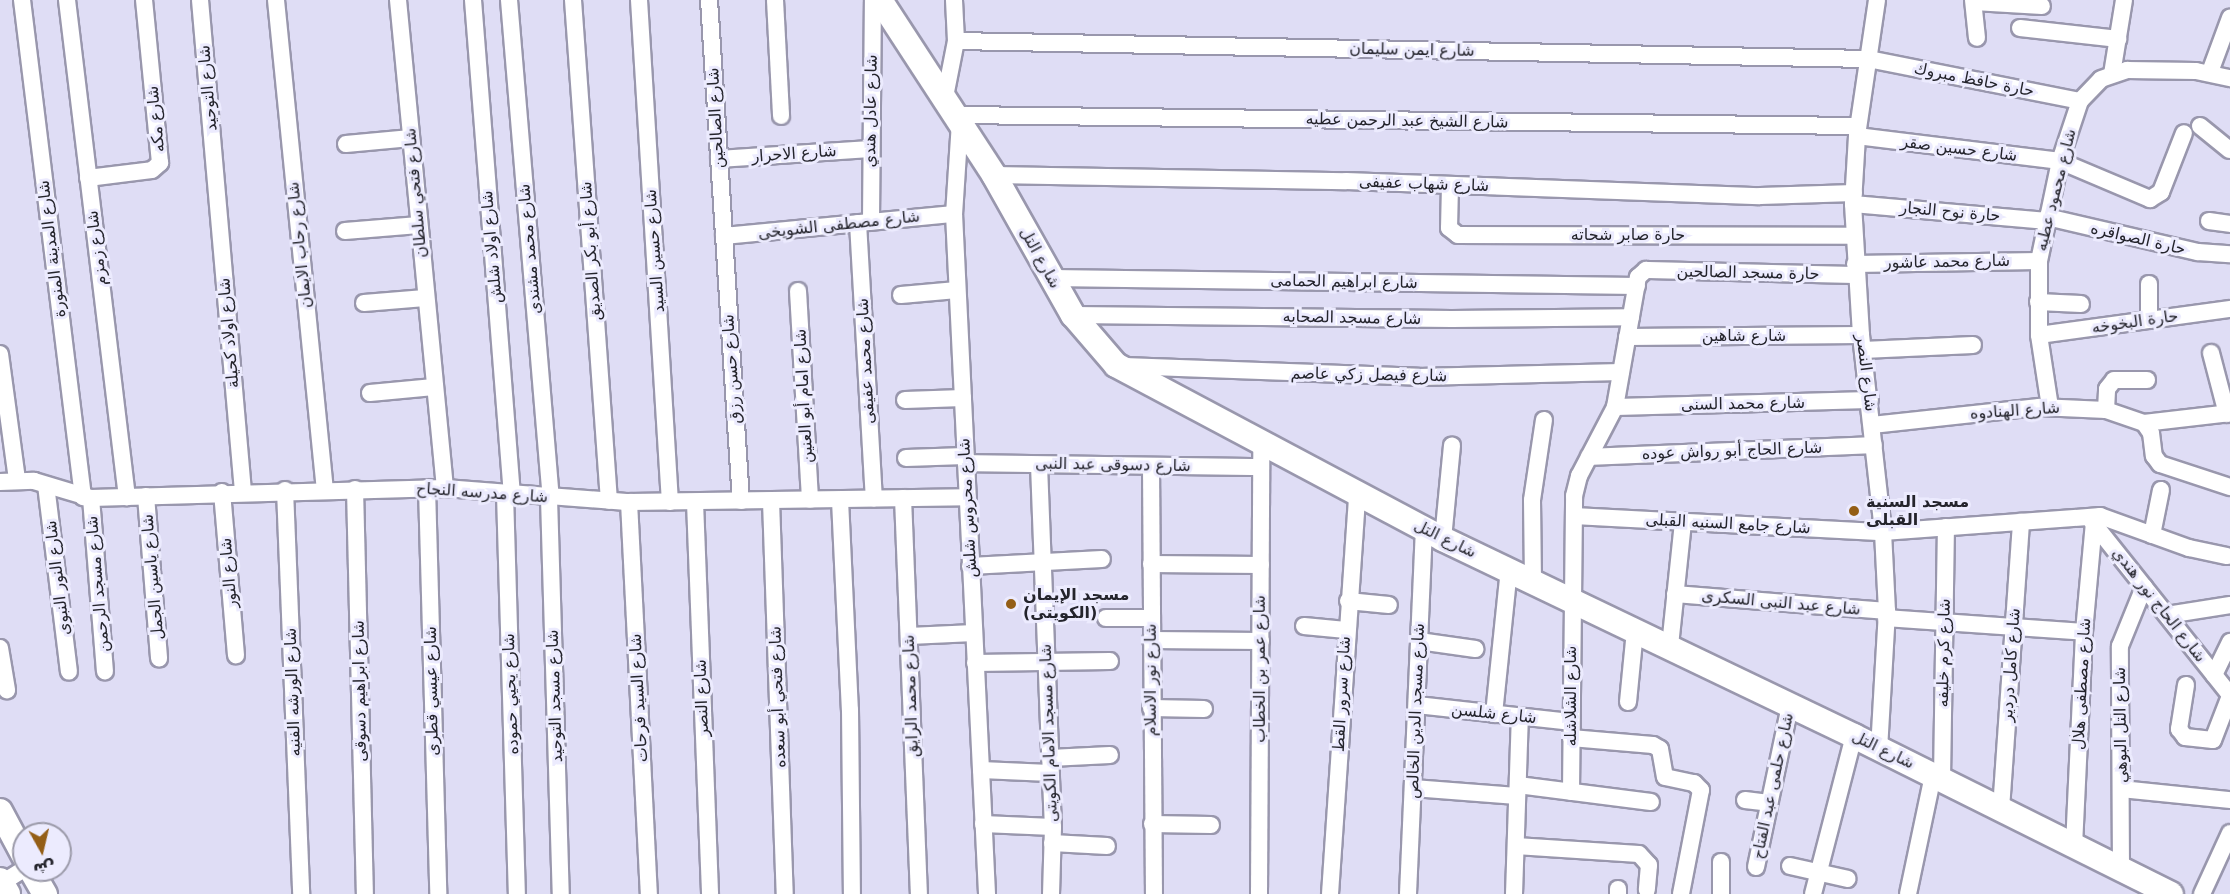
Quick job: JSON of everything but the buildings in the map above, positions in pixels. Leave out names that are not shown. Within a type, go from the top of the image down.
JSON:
[{"type":"street","name":"شارع المدينة المنورة","points":[[22,0],[87,497]]},
{"type":"street","name":"شارع زمزم","points":[[66,0],[126,497]]},
{"type":"street","name":"شارع مكه","points":[[88,178],[152,170],[160,163],[144,0]]},
{"type":"street","name":"شارع التوحيد","points":[[200,0],[216,175]]},
{"type":"street","name":"شارع رحاب الايمان","points":[[276,0],[326,489]]},
{"type":"street","name":"شارع فتحي سلطان","points":[[398,0],[445,488]]},
{"type":"street","name":"شارع اولاد شلش","points":[[473,0],[508,495]]},
{"type":"street","name":"شارع محمد مشندى","points":[[509,0],[550,498]]},
{"type":"street","name":"شارع أبو بكر الصديق","points":[[573,0],[609,501]]},
{"type":"street","name":"شارع حسين السيد","points":[[639,0],[670,502]]},
{"type":"street","name":"شارع الصالحين","points":[[709,0],[724,236]]},
{"type":"street","points":[[775,0],[781,116]]},
{"type":"street","name":"شارع عادل هندي","points":[[865,222],[870,149],[873,0]]},
{"type":"street","name":"شارع التل","points":[[880,0],[994,175],[1073,315],[1116,365],[1261,456],[1357,495],[1879,748],[2171,894]]},
{"type":"street","name":"شارع محروس شلش","points":[[954,0],[956,41],[954,214],[987,894]]},
{"type":"street","name":"شارع النصر","points":[[1877,0],[1857,131],[1853,236],[1862,343],[1883,532],[1887,615],[1879,748]]},
{"type":"street","points":[[2124,0],[2112,74],[2127,70],[2203,71],[2230,78]]},
{"type":"street","points":[[1977,38],[1974,1],[2043,6]]},
{"type":"street","points":[[2203,71],[2230,18]]},
{"type":"street","points":[[2020,28],[2118,39]]},
{"type":"street","name":"شارع ايمن سليمان","points":[[956,41],[1868,59]]},
{"type":"street","name":"حارة حافظ مبروك","points":[[1868,59],[2080,101]]},
{"type":"street","name":"شارع محمود عطيه","points":[[2050,407],[2040,335],[2039,261],[2061,161],[2080,101],[2101,79],[2112,74]]},
{"type":"street","name":"شارع الشيخ عبد الرحمن عطيه","points":[[954,111],[1857,131]]},
{"type":"street","name":"شارع حسين صقر","points":[[1857,131],[2061,161],[2150,199],[2161,192],[2192,130],[2230,150]]},
{"type":"street","points":[[346,144],[411,138]]},
{"type":"street","name":"شارع الاحرار","points":[[719,159],[870,149]]},
{"type":"street","name":"شارع اولاد كحيلة","points":[[216,175],[243,490]]},
{"type":"street","name":"شارع شهاب عفيفى","points":[[994,175],[1450,185],[1853,198]]},
{"type":"street","name":"حارة صابر شحاته","points":[[1450,185],[1449,228],[1458,235],[1853,236]]},
{"type":"street","name":"حارة نوح النجار","points":[[1853,198],[2047,219]]},
{"type":"street","name":"شارع مصطفى الشويخى","points":[[724,236],[954,214]]},
{"type":"street","name":"حارة الصواقره","points":[[2047,219],[2198,252],[2230,254]]},
{"type":"street","points":[[2209,221],[2230,224]]},
{"type":"street","name":"شارع محمد عفيفى","points":[[865,222],[874,499]]},
{"type":"street","points":[[345,231],[419,225]]},
{"type":"street","name":"شارع حسن رزق","points":[[724,236],[741,501]]},
{"type":"street","name":"شارع محمد عاشور","points":[[1855,269],[2039,261]]},
{"type":"street","name":"حارة مسجد الصالحين","points":[[1639,279],[1855,269]]},
{"type":"street","name":"شارع ابراهيم الحمامى","points":[[1051,278],[1639,279]]},
{"type":"street","name":"شارع الشلاشله","points":[[1571,792],[1572,601],[1574,516],[1578,476],[1615,407],[1639,279]]},
{"type":"street","points":[[2149,284],[2149,320]]},
{"type":"street","points":[[901,296],[957,290]]},
{"type":"street","name":"شارع امام أبو العنين","points":[[798,291],[810,500]]},
{"type":"street","points":[[364,303],[426,298]]},
{"type":"street","points":[[2038,302],[2080,304]]},
{"type":"street","name":"حارة البخوخه","points":[[2040,335],[2230,309]]},
{"type":"street","name":"شارع مسجد الصحابه","points":[[1073,315],[1452,319],[1631,317]]},
{"type":"street","name":"شارع شاهين","points":[[1627,337],[1973,345]]},
{"type":"street","points":[[2211,353],[2228,414],[2144,423],[2151,433],[2154,456],[2160,464],[2230,487]]},
{"type":"street","points":[[0,354],[8,481]]},
{"type":"street","name":"شارع فيصل زكي عاصم","points":[[1116,365],[1362,376],[1621,372]]},
{"type":"street","points":[[2106,410],[2107,389],[2114,380],[2147,380]]},
{"type":"street","points":[[369,393],[434,387]]},
{"type":"street","points":[[905,400],[963,398]]},
{"type":"street","name":"شارع محمد السنى","points":[[1615,407],[1870,400]]},
{"type":"street","name":"شارع الهنادوه","points":[[1872,425],[2050,407],[2106,410],[2144,423]]},
{"type":"street","points":[[1533,582],[1532,500],[1544,420]]},
{"type":"street","name":"شارع مسجد الدين الخالص","points":[[1408,894],[1419,641],[1434,534],[1452,445]]},
{"type":"street","name":"شارع الحاج أبو رواش عوده","points":[[1589,457],[1875,445]]},
{"type":"street","name":"شارع دسوقى عبد النبى","points":[[906,458],[1039,465],[1151,466],[1261,456]]},
{"type":"street","name":"شارع عمر بن الخطاب","points":[[1260,894],[1261,456]]},
{"type":"street","name":"شارع مسجد الامام الكويتى","points":[[1039,465],[1052,835],[1051,894]]},
{"type":"street","name":"شارع نور الاسلام","points":[[1151,466],[1154,894]]},
{"type":"street","name":"شارع مدرسه النجاح","points":[[8,481],[46,485],[87,497],[243,490],[428,488],[609,501],[695,502],[967,497]]},
{"type":"street","name":"شارع النور النبوى","points":[[46,485],[69,672]]},
{"type":"street","name":"شارع عيسي قطرى","points":[[428,488],[438,894]]},
{"type":"street","name":"شارع ابراهيم دسوقى","points":[[355,489],[365,894]]},
{"type":"street","name":"شارع الورشه الفنيه","points":[[285,490],[301,894]]},
{"type":"street","points":[[2152,535],[2161,490]]},
{"type":"street","name":"شارع النور","points":[[222,492],[236,655]]},
{"type":"street","name":"شارع يحيي حموده","points":[[508,495],[517,894]]},
{"type":"street","name":"شارع سرور القط","points":[[1330,894],[1346,630],[1357,495]]},
{"type":"street","name":"شارع ياسين الجمل","points":[[146,496],[159,658]]},
{"type":"street","name":"شارع مسجد الرحمن","points":[[87,497],[105,671]]},
{"type":"street","name":"شارع مسجد التوحيد","points":[[550,498],[561,894]]},
{"type":"street","name":"شارع محمد الرايق","points":[[903,498],[919,894]]},
{"type":"street","points":[[840,500],[850,710],[852,894]]},
{"type":"street","name":"شارع السيد فرحات","points":[[629,501],[649,894]]},
{"type":"street","name":"شارع فتحي أبو سعده","points":[[771,501],[785,894]]},
{"type":"street","name":"شارع النصر","points":[[695,502],[710,894]]},
{"type":"street","name":"شارع جامع السنيه القبلى","points":[[1574,516],[1883,532],[2111,518],[2152,535],[2227,556]]},
{"type":"street","name":"شارع الحاج نور هندي","points":[[2091,519],[2230,696]]},
{"type":"street","name":"شارع مصطفى هلال","points":[[2074,846],[2091,519]]},
{"type":"street","points":[[1670,646],[1683,522]]},
{"type":"street","name":"شارع كامل دردير","points":[[2001,809],[2021,522]]},
{"type":"street","name":"شارع كرم خليفه","points":[[1908,894],[1937,777],[1946,527]]},
{"type":"street","points":[[970,566],[1102,559]]},
{"type":"street","points":[[1151,564],[1261,565]]},
{"type":"street","points":[[1494,714],[1509,570]]},
{"type":"street","name":"شارع التل البوهي","points":[[2121,869],[2120,646],[2144,587]]},
{"type":"street","name":"شارع عبد النبى السكرى","points":[[1675,594],[1944,622],[2084,632]]},
{"type":"street","points":[[1348,601],[1389,605]]},
{"type":"street","points":[[2167,615],[2230,605]]},
{"type":"street","points":[[1106,618],[1151,618]]},
{"type":"street","points":[[1304,627],[1346,630]]},
{"type":"street","points":[[1628,702],[1635,630]]},
{"type":"street","points":[[909,636],[974,633]]},
{"type":"street","points":[[1151,640],[1260,641]]},
{"type":"street","points":[[1419,641],[1475,649]]},
{"type":"street","points":[[2214,675],[2230,642]]},
{"type":"street","points":[[0,648],[7,690]]},
{"type":"street","points":[[975,663],[1110,660]]},
{"type":"street","points":[[2186,685],[2179,729],[2185,738],[2213,740],[2230,696]]},
{"type":"street","name":"شارع شلسن","points":[[1417,705],[1520,717],[1570,730],[1653,744],[1660,749],[1665,777],[1694,783],[1701,790],[1681,894]]},
{"type":"street","name":"شارع حلمى عبد الفتاح","points":[[1756,867],[1790,705]]},
{"type":"street","points":[[1151,708],[1204,709]]},
{"type":"street","points":[[1514,894],[1520,717]]},
{"type":"street","points":[[1813,894],[1854,736]]},
{"type":"street","points":[[981,770],[1050,765],[1110,755]]},
{"type":"street","points":[[1413,788],[1571,792],[1651,802]]},
{"type":"street","points":[[2121,789],[2230,800]]},
{"type":"street","points":[[1745,800],[1769,802]]},
{"type":"street","points":[[0,811],[12,834]]},
{"type":"street","points":[[983,824],[1107,846]]},
{"type":"street","points":[[1152,824],[1211,825]]},
{"type":"street","points":[[2202,894],[2230,833]]},
{"type":"street","points":[[1516,846],[1639,854],[1649,865],[1647,890]]},
{"type":"street","points":[[1721,862],[1721,894]]},
{"type":"street","points":[[1790,866],[1848,879]]},
{"type":"place","name":"مسجد السنية القبلى","points":[[1854,511]]},
{"type":"place","name":"مسجد الإيمان (الكويتى)","points":[[1011,604]]}]
